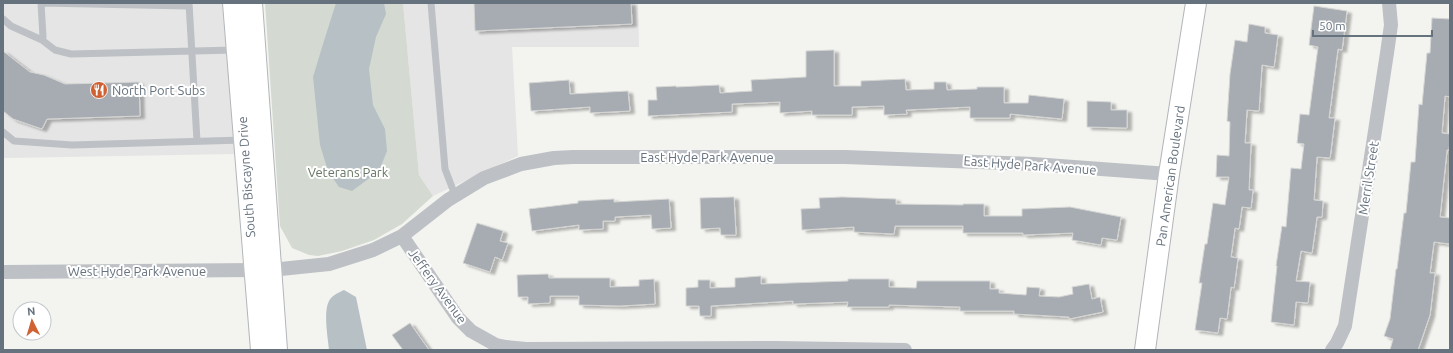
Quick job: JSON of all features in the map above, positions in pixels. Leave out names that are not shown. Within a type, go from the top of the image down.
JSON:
[{"type":"street","name":"South Biscayne Drive","points":[[233,3],[244,140],[263,270],[277,350]]},
{"type":"street","name":"South Biscayne Drive","points":[[252,3],[263,270],[261,350]]},
{"type":"street","name":"Pan American Boulevard","points":[[1145,350],[1169,174],[1196,3]]},
{"type":"street","name":"Merril Street","points":[[1332,350],[1345,326],[1391,25],[1389,3]]},
{"type":"street","name":"East Hyde Park Avenue","points":[[263,270],[329,264],[373,250],[402,236],[455,195],[484,178],[521,164],[554,158],[853,157],[1025,164],[1169,174]]},
{"type":"street","name":"Jeffery Avenue","points":[[402,236],[458,318],[471,331],[488,341],[506,347],[526,349],[776,348],[905,350]]},
{"type":"street","name":"West Hyde Park Avenue","points":[[3,272],[263,270]]},
{"type":"lane","points":[[42,40],[41,3],[189,4],[190,51],[196,141]]},
{"type":"lane","points":[[431,3],[445,168],[455,195]]},
{"type":"lane","points":[[3,19],[11,26],[42,40],[55,50],[71,54],[237,50]]},
{"type":"lane","points":[[3,132],[14,141],[72,145],[244,140]]},
{"type":"shaded area","points":[[3,3],[222,3],[235,154],[3,158]]},
{"type":"shaded area","points":[[336,3],[384,3],[386,14],[376,37],[369,69],[373,105],[385,129],[387,151],[379,171],[352,191],[339,187],[328,171],[320,145],[313,77]]},
{"type":"shaded area","points":[[403,3],[638,3],[639,47],[512,47],[518,156],[433,196],[419,175]]},
{"type":"shaded area","points":[[344,290],[356,297],[367,350],[329,350],[326,325],[327,306],[335,294]]},
{"type":"green space","name":"Veterans Park","points":[[265,3],[403,3],[419,175],[433,196],[402,224],[374,240],[342,251],[318,256],[309,255],[292,248],[280,226]]},
{"type":"building","points":[[474,3],[631,3],[632,24],[475,31]]},
{"type":"building","points":[[1314,6],[1347,11],[1342,50],[1338,49],[1329,118],[1335,118],[1330,158],[1317,157],[1314,200],[1323,201],[1322,217],[1317,217],[1312,253],[1301,251],[1296,281],[1310,282],[1308,303],[1296,302],[1294,325],[1271,322],[1276,266],[1282,226],[1286,227],[1291,168],[1301,169],[1304,144],[1297,143],[1300,114],[1309,115],[1318,47],[1309,45]]},
{"type":"building","points":[[1432,18],[1450,19],[1450,97],[1445,96],[1442,133],[1450,134],[1450,140],[1449,150],[1447,150],[1440,217],[1450,218],[1450,244],[1434,242],[1430,273],[1435,273],[1430,315],[1418,350],[1390,350],[1393,339],[1384,336],[1390,319],[1404,213],[1406,213],[1411,162],[1415,162],[1419,104],[1422,105],[1427,53],[1430,53]]},
{"type":"building","points":[[1249,24],[1265,27],[1265,33],[1278,35],[1274,67],[1262,65],[1259,111],[1247,110],[1245,143],[1251,143],[1249,190],[1253,190],[1251,208],[1242,207],[1239,229],[1235,228],[1231,257],[1238,258],[1234,288],[1231,287],[1227,319],[1220,318],[1218,333],[1195,330],[1202,283],[1199,283],[1213,203],[1225,205],[1229,177],[1216,177],[1217,155],[1229,156],[1230,122],[1227,121],[1230,74],[1235,40],[1247,42]]},
{"type":"building","points":[[834,50],[834,86],[861,86],[861,81],[905,79],[906,90],[934,89],[934,82],[946,82],[947,90],[977,89],[977,87],[1004,87],[1004,103],[1028,103],[1029,95],[1064,99],[1062,119],[1010,114],[1010,118],[970,118],[970,107],[906,110],[907,114],[884,115],[884,106],[852,107],[852,115],[812,115],[812,111],[780,113],[780,102],[732,104],[732,112],[648,116],[648,100],[657,100],[656,87],[719,85],[720,93],[752,91],[751,80],[806,77],[806,51]]},
{"type":"building","points":[[3,51],[30,72],[44,75],[65,84],[139,82],[140,116],[47,119],[42,129],[13,119],[3,111]]},
{"type":"building","points":[[569,80],[570,94],[628,91],[630,111],[590,113],[590,107],[531,111],[529,83]]},
{"type":"building","points":[[1087,101],[1111,102],[1111,110],[1127,110],[1127,128],[1087,127]]},
{"type":"building","points":[[734,197],[736,235],[721,235],[720,228],[701,229],[700,198]]},
{"type":"building","points":[[842,197],[896,199],[896,204],[984,204],[984,216],[1022,216],[1022,209],[1070,207],[1121,217],[1117,240],[1102,238],[1101,245],[1072,240],[1073,233],[1023,235],[1023,233],[963,233],[963,226],[895,226],[894,234],[854,232],[854,227],[802,230],[801,209],[820,208],[819,198]]},
{"type":"building","points":[[614,199],[614,202],[669,199],[671,228],[652,229],[651,215],[615,217],[615,221],[603,221],[603,229],[579,230],[579,225],[532,231],[529,209],[578,203],[578,201]]},
{"type":"building","points":[[477,223],[503,231],[500,241],[508,243],[502,260],[495,257],[490,272],[463,263]]},
{"type":"building","points":[[548,274],[549,278],[610,278],[610,287],[639,286],[639,280],[654,279],[655,304],[620,306],[579,305],[579,296],[550,296],[550,303],[528,304],[528,297],[518,297],[517,275]]},
{"type":"building","points":[[761,276],[761,284],[848,281],[848,279],[889,279],[889,287],[916,288],[917,281],[990,281],[990,289],[999,289],[999,293],[1026,295],[1027,287],[1040,288],[1039,296],[1059,297],[1073,294],[1072,287],[1089,284],[1092,299],[1100,297],[1103,312],[1069,319],[1069,317],[1014,314],[1014,311],[960,311],[960,307],[889,305],[889,307],[847,307],[848,302],[793,304],[793,301],[711,306],[711,316],[700,316],[699,306],[686,306],[686,288],[698,287],[698,280],[710,280],[710,288],[735,287],[735,278]]},
{"type":"building","points":[[410,323],[429,350],[403,350],[392,335]]},
{"type":"place","name":"North Port Subs","points":[[99,90]]}]
